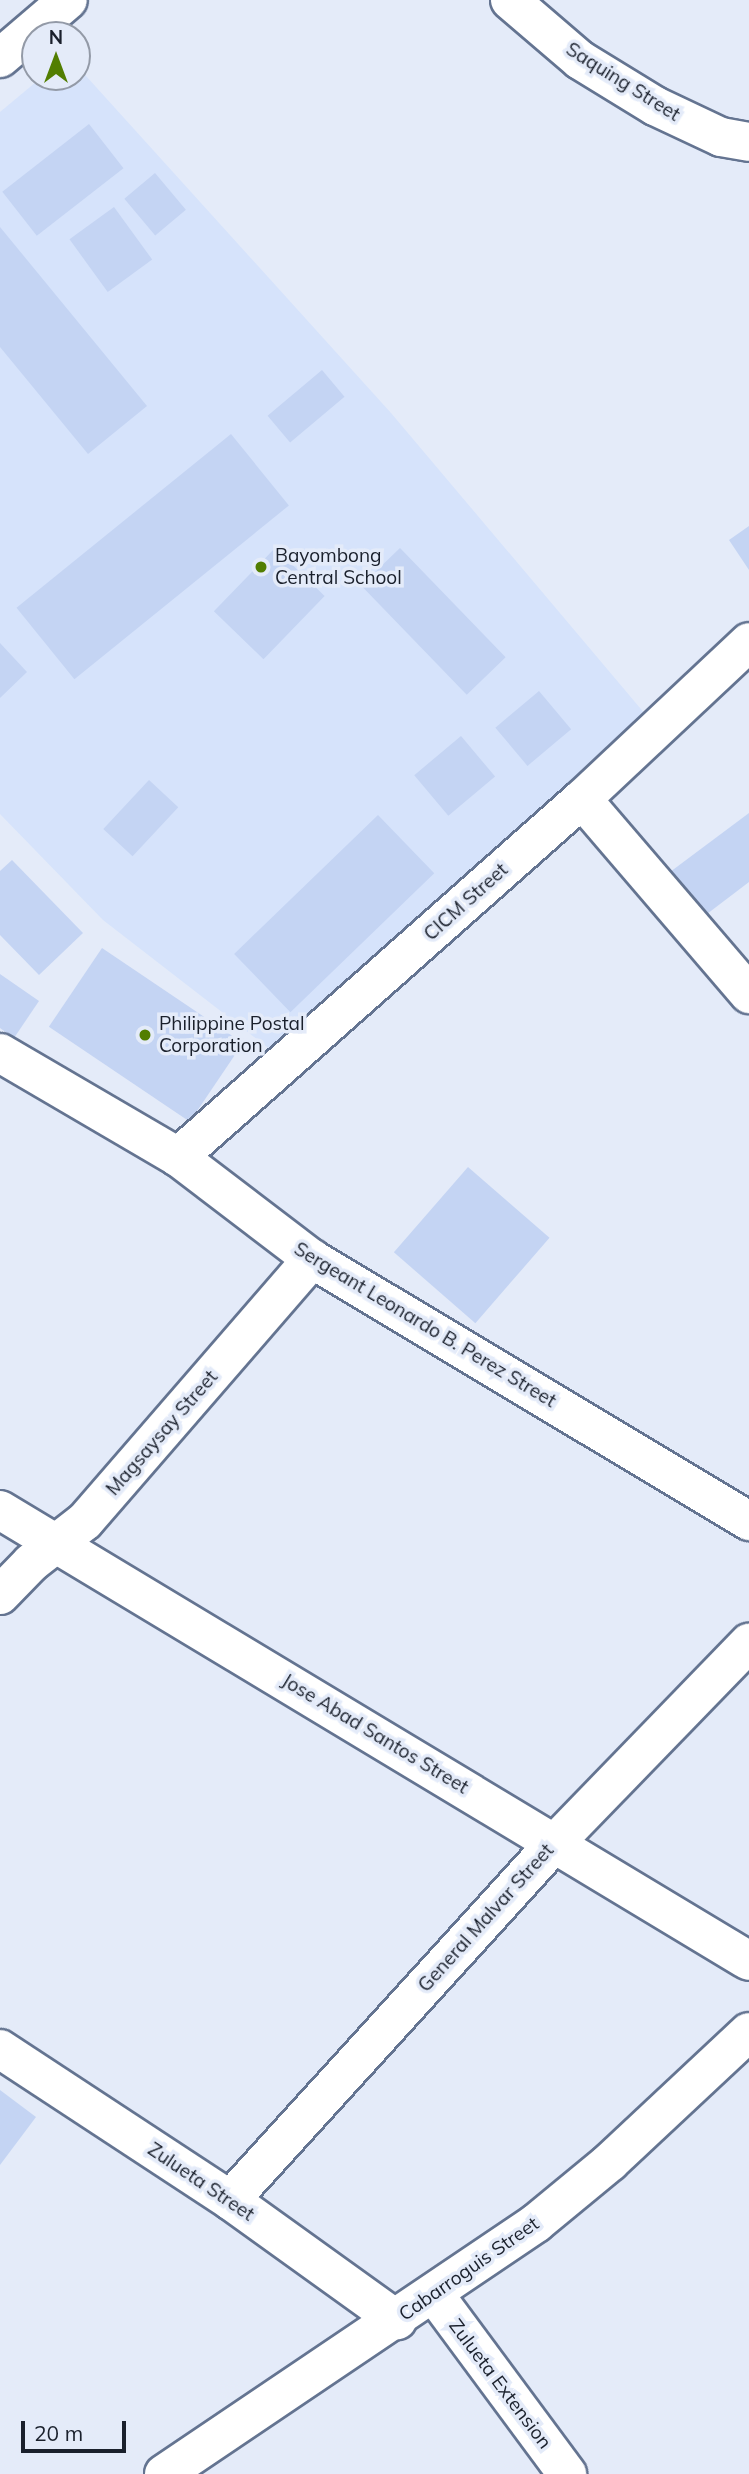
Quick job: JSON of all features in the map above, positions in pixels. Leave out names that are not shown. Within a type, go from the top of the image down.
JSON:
[{"type":"street","points":[[0,58],[68,0]]},
{"type":"street","name":"Saquing Street","points":[[510,0],[580,60],[655,106],[721,137],[749,142]]},
{"type":"street","name":"CICM Street","points":[[178,1157],[582,799],[749,642]]},
{"type":"street","points":[[582,799],[749,994]]},
{"type":"street","name":"Sergeant Leonardo B. Perez Street","points":[[0,1053],[178,1157],[312,1259],[749,1521]]},
{"type":"street","name":"Magsaysay Street","points":[[0,1595],[31,1563],[85,1521],[312,1259]]},
{"type":"street","name":"Jose Abad Santos Street","points":[[0,1510],[749,1961]]},
{"type":"street","name":"General Malvar Street","points":[[230,2200],[555,1843],[749,1643]]},
{"type":"street","name":"Cabarroguis Street","points":[[163,2474],[397,2320],[536,2223],[610,2162],[749,2032]]},
{"type":"street","name":"Zulueta Street","points":[[0,2049],[230,2200],[397,2320]]},
{"type":"street","name":"Zulueta Extension","points":[[433,2294],[567,2474]]},
{"type":"shaded area","name":"Bayombong Central School","points":[[91,81],[391,413],[651,721],[280,1057],[103,920],[0,814],[0,112],[25,91],[91,91]]},
{"type":"building","points":[[89,124],[123,168],[37,236],[2,192]]},
{"type":"building","points":[[155,173],[186,210],[155,235],[124,199]]},
{"type":"building","points":[[114,207],[152,260],[108,292],[70,239]]},
{"type":"building","points":[[0,227],[147,406],[88,454],[0,347]]},
{"type":"building","points":[[322,370],[344,397],[290,442],[268,416]]},
{"type":"building","points":[[231,434],[289,505],[74,679],[17,608]]},
{"type":"building","points":[[749,526],[749,570],[729,540]]},
{"type":"building","points":[[275,548],[325,596],[264,659],[214,611]]},
{"type":"building","points":[[400,548],[506,657],[467,695],[361,586]]},
{"type":"building","points":[[0,643],[27,672],[0,698]]},
{"type":"building","points":[[539,691],[571,729],[527,766],[495,728]]},
{"type":"building","points":[[461,736],[495,777],[448,816],[414,775]]},
{"type":"building","points":[[149,780],[178,807],[133,856],[103,829]]},
{"type":"building","points":[[749,813],[749,882],[703,917],[670,872]]},
{"type":"building","points":[[378,815],[434,873],[290,1012],[234,954]]},
{"type":"building","points":[[12,860],[83,933],[39,975],[0,935],[0,871]]},
{"type":"building","name":"Philippine Postal Corporation","points":[[102,948],[243,1043],[190,1122],[49,1027]]},
{"type":"building","points":[[0,974],[39,1001],[14,1038],[0,1028]]},
{"type":"building","points":[[468,1167],[550,1238],[475,1323],[394,1252]]},
{"type":"building","points":[[0,2090],[36,2117],[0,2165]]},
{"type":"place","name":"Bayombong Central School","points":[[261,567]]},
{"type":"place","name":"Philippine Postal Corporation","points":[[145,1035]]}]
